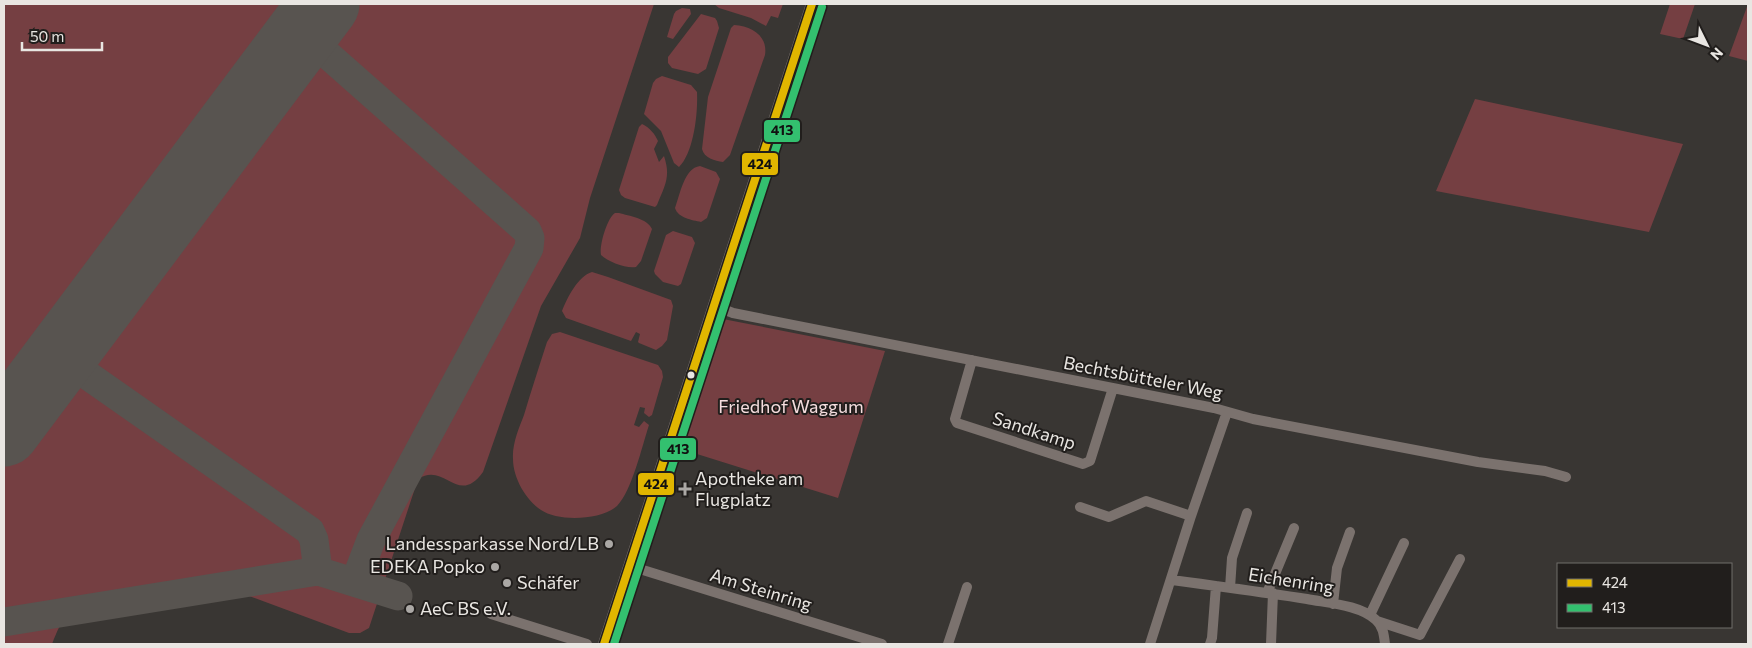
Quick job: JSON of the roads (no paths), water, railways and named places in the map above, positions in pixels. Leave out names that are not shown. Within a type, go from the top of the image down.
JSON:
[{"type":"street","points":[[604,644],[812,4]]},
{"type":"street","name":"Bechtsbütteler Weg","points":[[715,306],[732,313],[1113,388],[1262,420],[1478,462],[1545,471],[1566,477]]},
{"type":"street","name":"Sandkamp","points":[[972,360],[955,419],[957,423],[1083,464],[1090,461],[1113,388]]},
{"type":"street","points":[[1150,644],[1227,412]]},
{"type":"street","points":[[1080,507],[1110,516],[1146,501],[1191,516]]},
{"type":"street","points":[[1230,588],[1232,558],[1248,513]]},
{"type":"street","points":[[1271,644],[1270,593],[1294,528]]},
{"type":"street","points":[[1333,604],[1337,568],[1350,532]]},
{"type":"street","points":[[1385,644],[1382,629],[1374,618],[1404,543]]},
{"type":"street","name":"Eichenring","points":[[1172,580],[1270,593],[1333,604],[1420,635],[1460,559]]},
{"type":"street","name":"Am Steinring","points":[[630,566],[882,644]]},
{"type":"street","points":[[1210,644],[1216,586]]},
{"type":"street","points":[[948,644],[967,587]]},
{"type":"street","points":[[491,614],[587,644]]},
{"type":"place","name":"Apotheke am Flugplatz","points":[[685,489]]},
{"type":"place","name":"Landessparkasse Nord/LB","points":[[609,544]]},
{"type":"place","name":"EDEKA Popko","points":[[495,567]]},
{"type":"place","name":"Schäfer","points":[[507,583]]},
{"type":"place","name":"AeC BS e.V.","points":[[410,609]]},
{"type":"park label","name":"Friedhof Waggum","points":[[791,407]]}]
